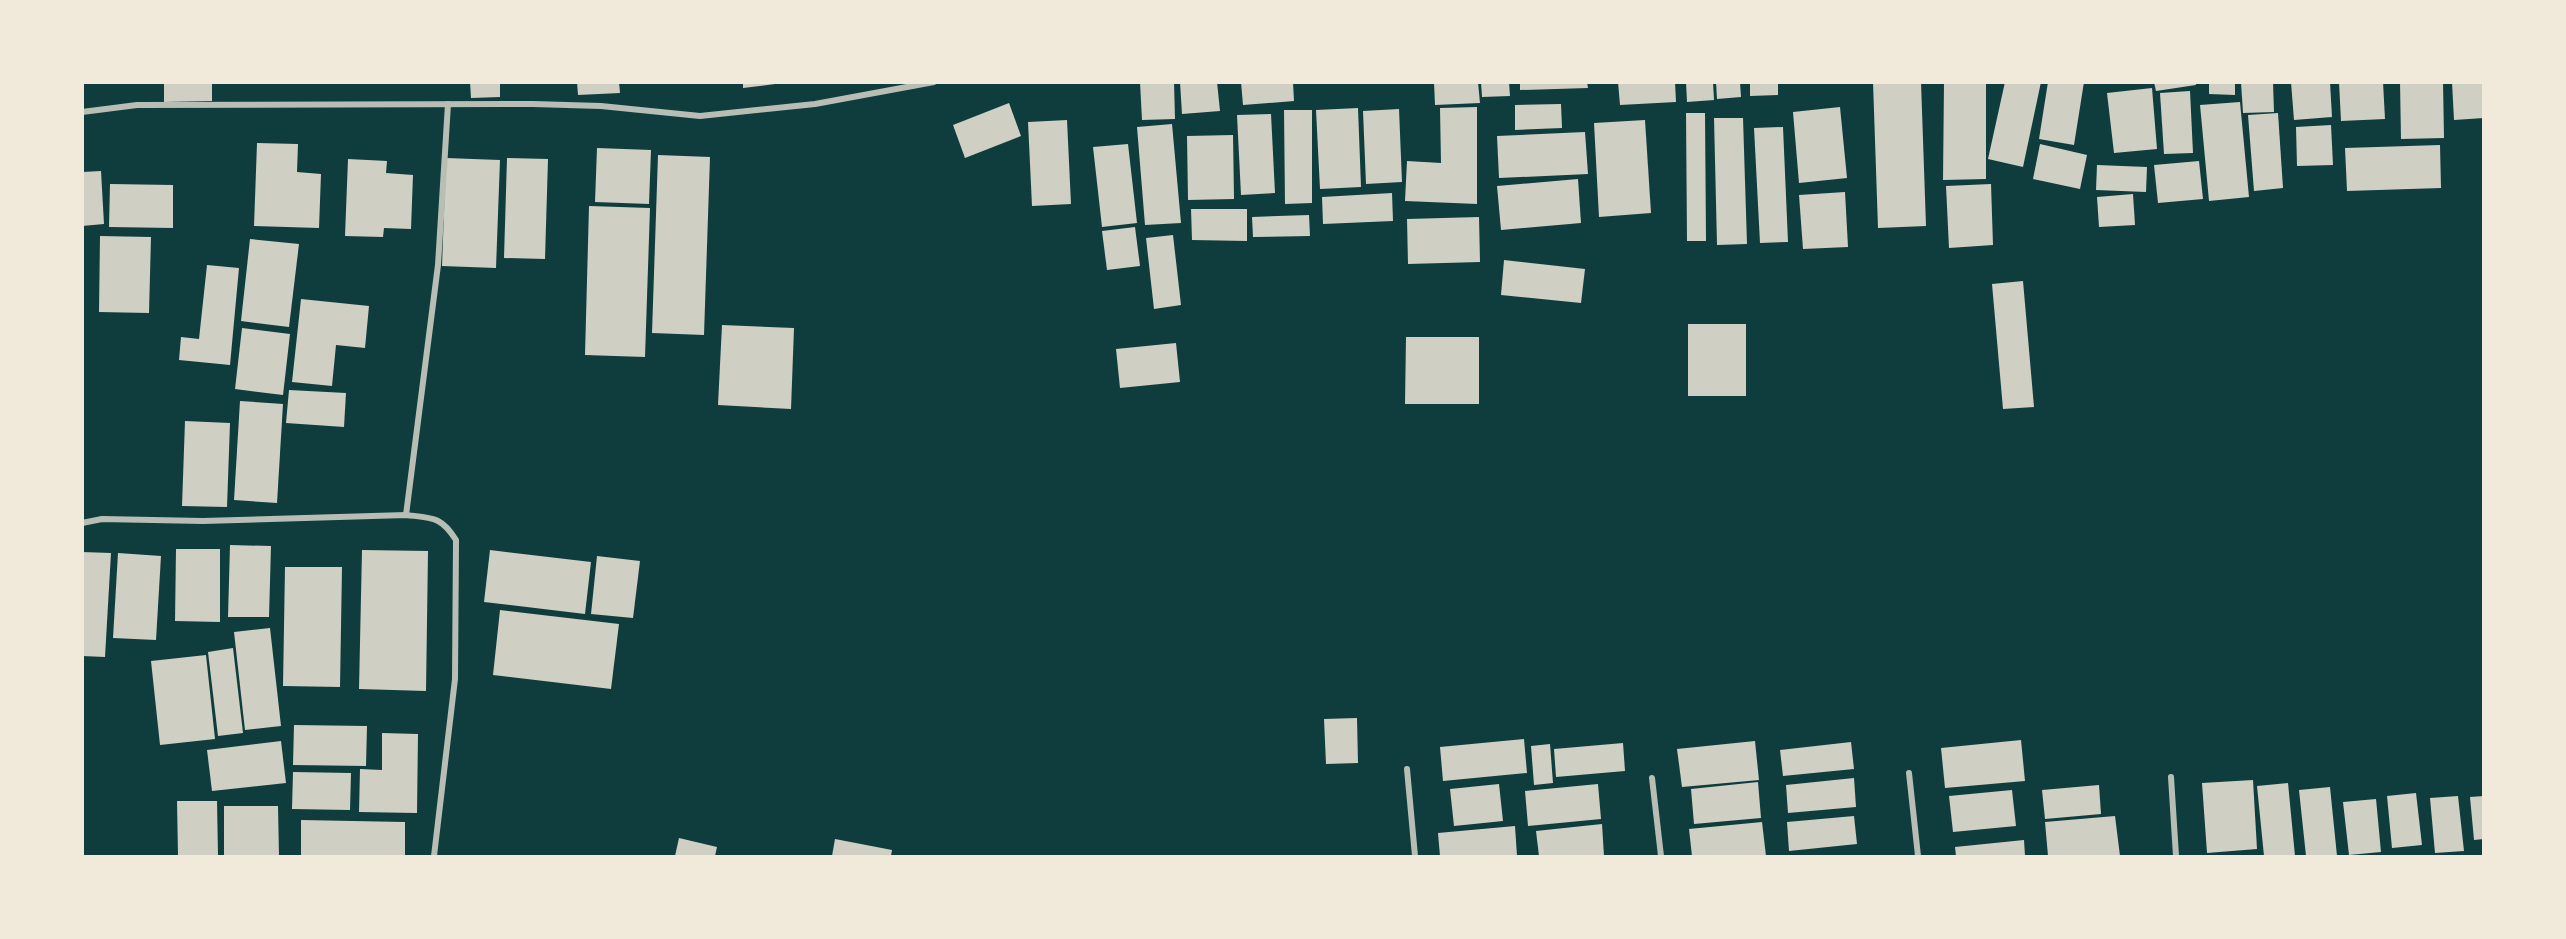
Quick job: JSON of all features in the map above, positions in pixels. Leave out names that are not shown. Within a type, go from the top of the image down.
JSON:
[{"type":"street","points":[[82,112],[137,105],[448,104],[602,105],[700,116],[815,104],[934,82]]},
{"type":"street","points":[[406,516],[438,265],[448,104]]},
{"type":"street","points":[[82,523],[102,519],[203,521],[406,516],[437,518],[449,528],[456,540],[455,679],[434,856]]},
{"type":"street","points":[[1407,769],[1415,856]]},
{"type":"street","points":[[1909,772],[1918,856]]},
{"type":"street","points":[[2171,777],[2176,856]]},
{"type":"street","points":[[1652,778],[1661,856]]},
{"type":"building","points":[[164,82],[212,82],[212,101],[164,102]]},
{"type":"building","points":[[470,82],[500,82],[500,97],[471,98]]},
{"type":"building","points":[[577,82],[619,82],[620,93],[578,95]]},
{"type":"building","points":[[743,82],[775,82],[775,84],[743,88]]},
{"type":"building","points":[[1140,82],[1174,82],[1175,119],[1142,120]]},
{"type":"building","points":[[1180,82],[1217,82],[1220,111],[1182,114]]},
{"type":"building","points":[[1241,82],[1293,82],[1294,101],[1243,105]]},
{"type":"building","points":[[1434,82],[1478,82],[1480,103],[1435,105]]},
{"type":"building","points":[[1481,82],[1509,82],[1510,96],[1482,97]]},
{"type":"building","points":[[1520,82],[1587,82],[1588,88],[1520,90]]},
{"type":"building","points":[[1618,82],[1675,82],[1676,102],[1620,105]]},
{"type":"building","points":[[1686,82],[1713,82],[1714,100],[1687,102]]},
{"type":"building","points":[[1716,82],[1740,82],[1741,97],[1717,99]]},
{"type":"building","points":[[1750,82],[1778,82],[1778,95],[1750,96]]},
{"type":"building","points":[[1873,82],[1921,82],[1926,226],[1878,228]]},
{"type":"building","points":[[1944,82],[1986,82],[1986,179],[1943,180]]},
{"type":"building","points":[[2005,82],[2041,82],[2023,167],[1988,159]]},
{"type":"building","points":[[2048,82],[2084,82],[2074,145],[2039,139]]},
{"type":"building","points":[[2154,82],[2195,82],[2196,85],[2156,91]]},
{"type":"building","points":[[2209,82],[2235,82],[2235,95],[2209,94]]},
{"type":"building","points":[[2241,82],[2273,82],[2274,112],[2243,113]]},
{"type":"building","points":[[2291,82],[2330,82],[2332,117],[2294,120]]},
{"type":"building","points":[[2339,82],[2383,82],[2385,119],[2341,121]]},
{"type":"building","points":[[2400,82],[2443,82],[2444,138],[2401,139]]},
{"type":"building","points":[[2452,82],[2484,82],[2484,118],[2454,120]]},
{"type":"building","points":[[2152,88],[2157,149],[2114,153],[2107,93]]},
{"type":"building","points":[[2190,91],[2193,153],[2164,154],[2160,93]]},
{"type":"building","points":[[2240,102],[2249,197],[2209,201],[2200,105]]},
{"type":"building","points":[[1009,103],[1021,136],[965,158],[953,125]]},
{"type":"building","points":[[1561,104],[1562,128],[1515,130],[1515,105]]},
{"type":"building","points":[[1477,107],[1477,204],[1405,201],[1407,161],[1441,163],[1440,108]]},
{"type":"building","points":[[1840,107],[1847,178],[1799,183],[1793,112]]},
{"type":"building","points":[[1358,108],[1361,187],[1320,189],[1316,110]]},
{"type":"building","points":[[1399,109],[1402,182],[1366,184],[1363,111]]},
{"type":"building","points":[[1284,110],[1312,110],[1312,203],[1285,204]]},
{"type":"building","points":[[1686,113],[1705,113],[1706,241],[1687,241]]},
{"type":"building","points":[[2278,113],[2283,188],[2254,191],[2248,115]]},
{"type":"building","points":[[1271,114],[1275,193],[1241,195],[1237,115]]},
{"type":"building","points":[[1714,118],[1743,118],[1747,244],[1717,245]]},
{"type":"building","points":[[1067,120],[1071,204],[1032,206],[1028,122]]},
{"type":"building","points":[[1645,120],[1651,213],[1599,217],[1594,123]]},
{"type":"building","points":[[1172,124],[1181,223],[1145,225],[1137,127]]},
{"type":"building","points":[[2331,125],[2333,165],[2297,166],[2296,127]]},
{"type":"building","points":[[1783,127],[1788,242],[1760,243],[1754,128]]},
{"type":"building","points":[[1585,132],[1588,174],[1499,178],[1497,136]]},
{"type":"building","points":[[1233,135],[1234,199],[1188,200],[1187,136]]},
{"type":"building","points":[[257,143],[298,144],[297,172],[321,174],[319,228],[254,226]]},
{"type":"building","points":[[1128,144],[1137,223],[1102,227],[1093,147]]},
{"type":"building","points":[[2040,144],[2087,155],[2080,189],[2033,179]]},
{"type":"building","points":[[2440,145],[2441,188],[2347,191],[2345,148]]},
{"type":"building","points":[[597,148],[651,150],[649,204],[595,202]]},
{"type":"building","points":[[658,155],[710,157],[704,335],[652,333]]},
{"type":"building","points":[[446,158],[500,160],[496,268],[442,266]]},
{"type":"building","points":[[507,158],[548,159],[545,259],[504,258]]},
{"type":"building","points":[[348,159],[387,161],[386,173],[413,175],[411,229],[384,228],[383,237],[345,236]]},
{"type":"building","points":[[2199,161],[2203,199],[2158,203],[2154,165]]},
{"type":"building","points":[[2097,165],[2147,167],[2146,192],[2096,190]]},
{"type":"building","points":[[101,171],[104,224],[82,226],[82,172]]},
{"type":"building","points":[[1578,179],[1581,223],[1501,230],[1497,186]]},
{"type":"building","points":[[110,184],[173,185],[173,228],[109,227]]},
{"type":"building","points":[[1991,184],[1993,245],[1949,248],[1946,186]]},
{"type":"building","points":[[1845,192],[1848,247],[1803,249],[1799,195]]},
{"type":"building","points":[[1392,193],[1393,221],[1323,224],[1322,197]]},
{"type":"building","points":[[2133,194],[2135,225],[2099,227],[2097,197]]},
{"type":"building","points":[[589,206],[650,208],[645,357],[585,355]]},
{"type":"building","points":[[1191,209],[1247,209],[1247,241],[1192,240]]},
{"type":"building","points":[[1309,215],[1310,236],[1253,237],[1252,217]]},
{"type":"building","points":[[1479,217],[1480,262],[1408,264],[1407,219]]},
{"type":"building","points":[[1135,227],[1140,266],[1107,270],[1102,231]]},
{"type":"building","points":[[1173,235],[1181,305],[1154,309],[1146,238]]},
{"type":"building","points":[[100,236],[151,237],[149,313],[99,312]]},
{"type":"building","points":[[250,239],[299,244],[289,327],[241,321]]},
{"type":"building","points":[[1504,260],[1585,269],[1581,303],[1501,295]]},
{"type":"building","points":[[207,265],[239,268],[230,365],[179,360],[181,337],[199,339]]},
{"type":"building","points":[[2023,281],[2034,407],[2003,409],[1992,284]]},
{"type":"building","points":[[301,299],[369,306],[365,348],[336,345],[332,386],[292,382]]},
{"type":"building","points":[[1688,324],[1746,324],[1746,396],[1688,396]]},
{"type":"building","points":[[722,325],[794,328],[791,409],[718,405]]},
{"type":"building","points":[[242,328],[290,334],[283,395],[235,389]]},
{"type":"building","points":[[1406,337],[1479,337],[1479,404],[1405,404]]},
{"type":"building","points":[[1176,343],[1180,382],[1120,388],[1116,349]]},
{"type":"building","points":[[289,390],[346,393],[344,427],[286,423]]},
{"type":"building","points":[[240,401],[283,404],[277,503],[234,500]]},
{"type":"building","points":[[185,421],[230,423],[227,507],[182,506]]},
{"type":"building","points":[[230,545],[271,546],[269,617],[228,617]]},
{"type":"building","points":[[176,549],[220,549],[220,622],[175,621]]},
{"type":"building","points":[[362,550],[428,551],[426,691],[359,689]]},
{"type":"building","points":[[490,550],[591,562],[585,614],[484,602]]},
{"type":"building","points":[[82,552],[111,553],[105,657],[82,656]]},
{"type":"building","points":[[118,553],[161,556],[156,640],[113,638]]},
{"type":"building","points":[[597,556],[640,561],[633,618],[591,614]]},
{"type":"building","points":[[285,567],[342,567],[340,687],[283,686]]},
{"type":"building","points":[[500,610],[619,624],[611,689],[493,675]]},
{"type":"building","points":[[270,628],[281,726],[245,730],[234,632]]},
{"type":"building","points":[[233,648],[243,733],[218,736],[208,652]]},
{"type":"building","points":[[206,655],[215,739],[160,745],[151,661]]},
{"type":"building","points":[[1357,718],[1358,763],[1326,764],[1324,719]]},
{"type":"building","points":[[294,725],[367,726],[366,766],[293,765]]},
{"type":"building","points":[[382,733],[418,734],[417,813],[359,812],[360,769],[382,770]]},
{"type":"building","points":[[1524,739],[1527,773],[1443,781],[1440,747]]},
{"type":"building","points":[[2021,740],[2025,781],[1945,788],[1941,748]]},
{"type":"building","points":[[281,741],[286,783],[212,791],[207,750]]},
{"type":"building","points":[[1755,741],[1759,780],[1682,787],[1677,749]]},
{"type":"building","points":[[1851,742],[1854,769],[1783,776],[1780,750]]},
{"type":"building","points":[[1623,743],[1625,771],[1556,777],[1554,749]]},
{"type":"building","points":[[1550,744],[1553,783],[1534,785],[1531,746]]},
{"type":"building","points":[[293,772],[351,773],[350,810],[292,809]]},
{"type":"building","points":[[1854,778],[1856,807],[1788,813],[1786,785]]},
{"type":"building","points":[[2253,780],[2257,849],[2207,853],[2202,783]]},
{"type":"building","points":[[1758,782],[1761,818],[1694,824],[1691,789]]},
{"type":"building","points":[[2288,783],[2295,856],[2264,856],[2257,786]]},
{"type":"building","points":[[1499,784],[1503,821],[1454,826],[1450,789]]},
{"type":"building","points":[[1598,784],[1601,819],[1528,826],[1525,791]]},
{"type":"building","points":[[2099,785],[2101,814],[2045,819],[2042,790]]},
{"type":"building","points":[[2330,787],[2337,856],[2306,856],[2299,790]]},
{"type":"building","points":[[2012,790],[2016,826],[1953,832],[1949,796]]},
{"type":"building","points":[[2416,793],[2422,845],[2392,848],[2387,796]]},
{"type":"building","points":[[2458,796],[2464,851],[2435,853],[2430,798]]},
{"type":"building","points":[[2484,796],[2484,839],[2474,840],[2470,797]]},
{"type":"building","points":[[2376,799],[2381,852],[2349,855],[2343,802]]},
{"type":"building","points":[[177,801],[217,801],[218,856],[178,856]]},
{"type":"building","points":[[224,806],[278,806],[279,856],[224,856]]},
{"type":"building","points":[[1854,816],[1857,844],[1789,851],[1787,822]]},
{"type":"building","points":[[2115,816],[2120,856],[2048,856],[2045,822]]},
{"type":"building","points":[[301,820],[405,822],[405,856],[301,856]]},
{"type":"building","points":[[1762,822],[1766,856],[1692,856],[1689,829]]},
{"type":"building","points":[[1602,824],[1604,856],[1539,856],[1536,831]]},
{"type":"building","points":[[1515,826],[1517,856],[1440,856],[1438,833]]},
{"type":"building","points":[[679,838],[717,847],[715,856],[675,856]]},
{"type":"building","points":[[835,839],[892,850],[891,856],[832,856]]},
{"type":"building","points":[[2024,840],[2025,856],[1956,856],[1955,847]]}]
